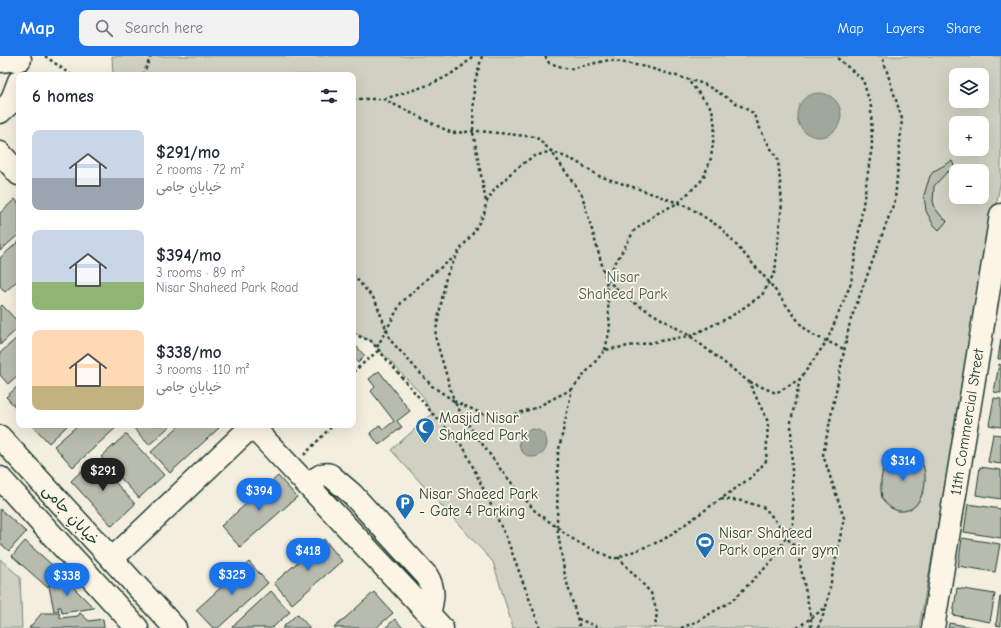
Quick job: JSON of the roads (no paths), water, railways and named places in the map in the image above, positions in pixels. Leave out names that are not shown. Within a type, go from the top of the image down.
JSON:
[{"type":"street","points":[[0,112],[11,102],[16,89]]},
{"type":"street","points":[[0,153],[16,171]]},
{"type":"street","name":"11th Commercial Street","points":[[933,628],[1001,215]]},
{"type":"street","points":[[112,559],[249,428]]},
{"type":"street","points":[[253,428],[436,621]]},
{"type":"street","name":"خیابانِ جامی","points":[[0,437],[175,628]]},
{"type":"street","name":"خیابانِ جامی","points":[[0,478],[137,628]]},
{"type":"place","name":"Masjid Nisar Shaheed Park","points":[[425,444]]},
{"type":"place","name":"Nisar Shaeed Park - Gate 4 Parking","points":[[405,520]]},
{"type":"place","name":"Nisar Shaheed Park open air gym","points":[[705,559]]},
{"type":"park label","name":"Nisar Shaheed Park","points":[[623,286]]}]
